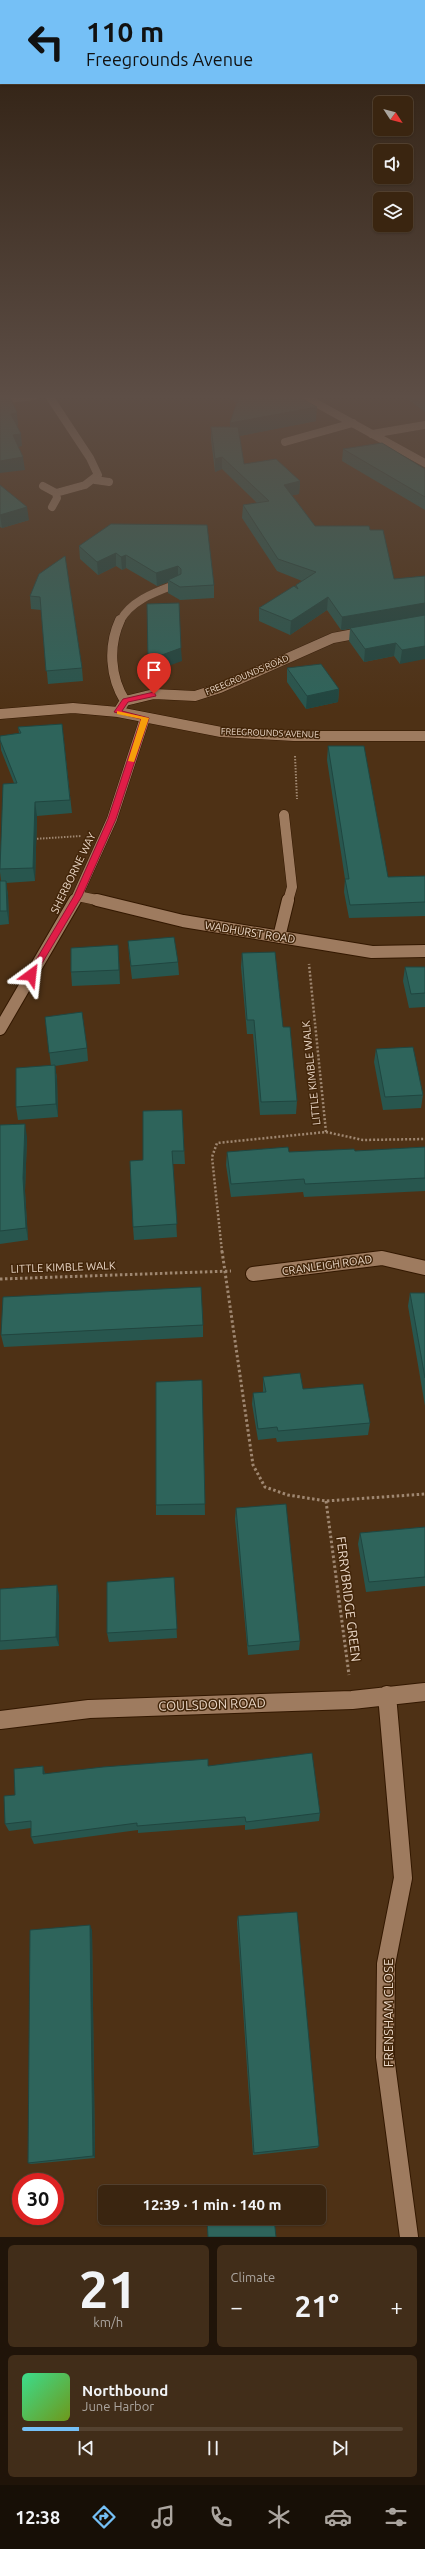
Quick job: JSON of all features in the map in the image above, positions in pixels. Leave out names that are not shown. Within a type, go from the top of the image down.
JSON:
[{"type":"street","points":[[52,507],[56,500]]},
{"type":"street","points":[[0,714],[73,708],[118,712],[125,701],[116,686],[113,670],[116,633],[123,615],[161,586],[177,584]]},
{"type":"street","name":"FREEGROUNDS ROAD","points":[[125,701],[154,694],[195,696],[220,688],[333,638],[372,630]]},
{"type":"street","name":"FREEGROUNDS AVENUE","points":[[118,712],[221,732],[294,736],[425,736]]},
{"type":"street","name":"SHERBORNE WAY","points":[[0,1028],[78,896],[104,835],[145,718]]},
{"type":"street","points":[[279,937],[292,887],[284,815]]},
{"type":"street","name":"WADHURST ROAD","points":[[78,896],[183,921],[372,952],[425,951]]},
{"type":"street","name":"CRANLEIGH ROAD","points":[[253,1274],[382,1258],[425,1268]]},
{"type":"street","name":"COULSDON ROAD","points":[[0,1720],[89,1709],[352,1700],[425,1692]]},
{"type":"street","name":"FRENSHAM CLOSE","points":[[387,1695],[403,1878],[386,1964],[385,2057],[409,2237]]},
{"type":"path","points":[[284,815],[297,801],[294,736]]},
{"type":"path","points":[[30,840],[104,835]]},
{"type":"path","name":"LITTLE KIMBLE WALK","points":[[224,1270],[212,1157],[217,1143],[326,1132],[306,941]]},
{"type":"path","points":[[326,1132],[347,1139],[367,1142],[425,1139]]},
{"type":"path","points":[[224,1270],[254,1465],[265,1487],[288,1495],[326,1501],[425,1494]]},
{"type":"path","name":"LITTLE KIMBLE WALK","points":[[0,1279],[224,1270],[267,1273]]},
{"type":"path","name":"FERRYBRIDGE GREEN","points":[[326,1501],[352,1700]]},
{"type":"building","points":[[0,500],[19,500],[27,507],[0,515]]},
{"type":"building","points":[[296,500],[315,526],[369,526],[370,530],[383,530],[394,579],[425,576],[425,603],[342,617],[328,597],[291,621],[259,608],[294,586],[298,589],[296,585],[316,572],[278,559],[243,505],[269,501]]},
{"type":"building","points":[[111,524],[207,525],[214,585],[180,587],[168,580],[181,574],[181,569],[178,566],[156,573],[126,555],[121,557],[116,553],[97,562],[79,546]]},
{"type":"building","points":[[65,556],[82,668],[46,671],[40,597],[30,596],[39,574]]},
{"type":"building","points":[[179,603],[181,648],[148,660],[147,604]]},
{"type":"building","points":[[425,615],[425,646],[402,650],[396,643],[365,649],[350,628]]},
{"type":"building","points":[[321,664],[339,689],[307,696],[287,668]]},
{"type":"building","points":[[62,724],[70,800],[35,802],[33,868],[0,869],[3,784],[17,783],[0,740],[0,736],[21,733],[18,727]]},
{"type":"building","points":[[328,746],[364,746],[388,877],[425,876],[425,902],[350,905],[345,879],[349,879]]},
{"type":"building","points":[[0,881],[6,881],[7,911],[0,911]]},
{"type":"building","points":[[174,937],[178,962],[131,966],[128,941]]},
{"type":"building","points":[[118,945],[119,970],[71,972],[71,948]]},
{"type":"building","points":[[275,952],[283,1027],[290,1027],[297,1101],[261,1102],[254,1020],[247,1020],[242,953]]},
{"type":"building","points":[[405,967],[425,967],[425,993],[411,994]]},
{"type":"building","points":[[82,1012],[87,1048],[49,1053],[45,1017]]},
{"type":"building","points":[[413,1047],[423,1095],[385,1097],[376,1049]]},
{"type":"building","points":[[55,1065],[56,1104],[16,1107],[16,1068]]},
{"type":"building","points":[[182,1110],[184,1151],[172,1151],[177,1224],[133,1227],[130,1161],[143,1160],[143,1111]]},
{"type":"building","points":[[25,1124],[23,1178],[26,1228],[0,1231],[0,1125]]},
{"type":"building","points":[[288,1147],[289,1152],[354,1149],[355,1151],[425,1147],[425,1178],[305,1184],[304,1179],[231,1184],[227,1152]]},
{"type":"building","points":[[201,1287],[203,1325],[1,1335],[3,1297]]},
{"type":"building","points":[[410,1293],[425,1293],[425,1378]]},
{"type":"building","points":[[300,1373],[303,1389],[363,1384],[370,1423],[278,1431],[277,1427],[258,1429],[253,1393],[266,1392],[263,1377]]},
{"type":"building","points":[[202,1380],[205,1504],[156,1505],[156,1382]]},
{"type":"building","points":[[286,1504],[300,1641],[248,1646],[236,1508]]},
{"type":"building","points":[[425,1527],[425,1577],[369,1582],[360,1533]]},
{"type":"building","points":[[174,1577],[177,1629],[107,1633],[107,1582]]},
{"type":"building","points":[[57,1585],[56,1637],[0,1641],[0,1589]]},
{"type":"building","points":[[312,1753],[320,1813],[246,1822],[245,1817],[137,1826],[137,1823],[31,1837],[31,1821],[5,1824],[4,1796],[15,1795],[14,1769],[43,1766],[43,1774],[103,1767],[208,1759],[208,1766]]},
{"type":"building","points":[[297,1912],[319,2146],[254,2153],[238,1916]]},
{"type":"building","points":[[90,1925],[93,2156],[28,2163],[30,1930]]},
{"type":"building","points":[[207,2225],[275,2225],[276,2237],[208,2237]]},
{"type":"slow traffic","points":[[120,713],[145,718],[131,761]]},
{"type":"route","points":[[31,975],[78,896],[112,819],[145,718],[118,712],[125,701],[154,694]]}]
